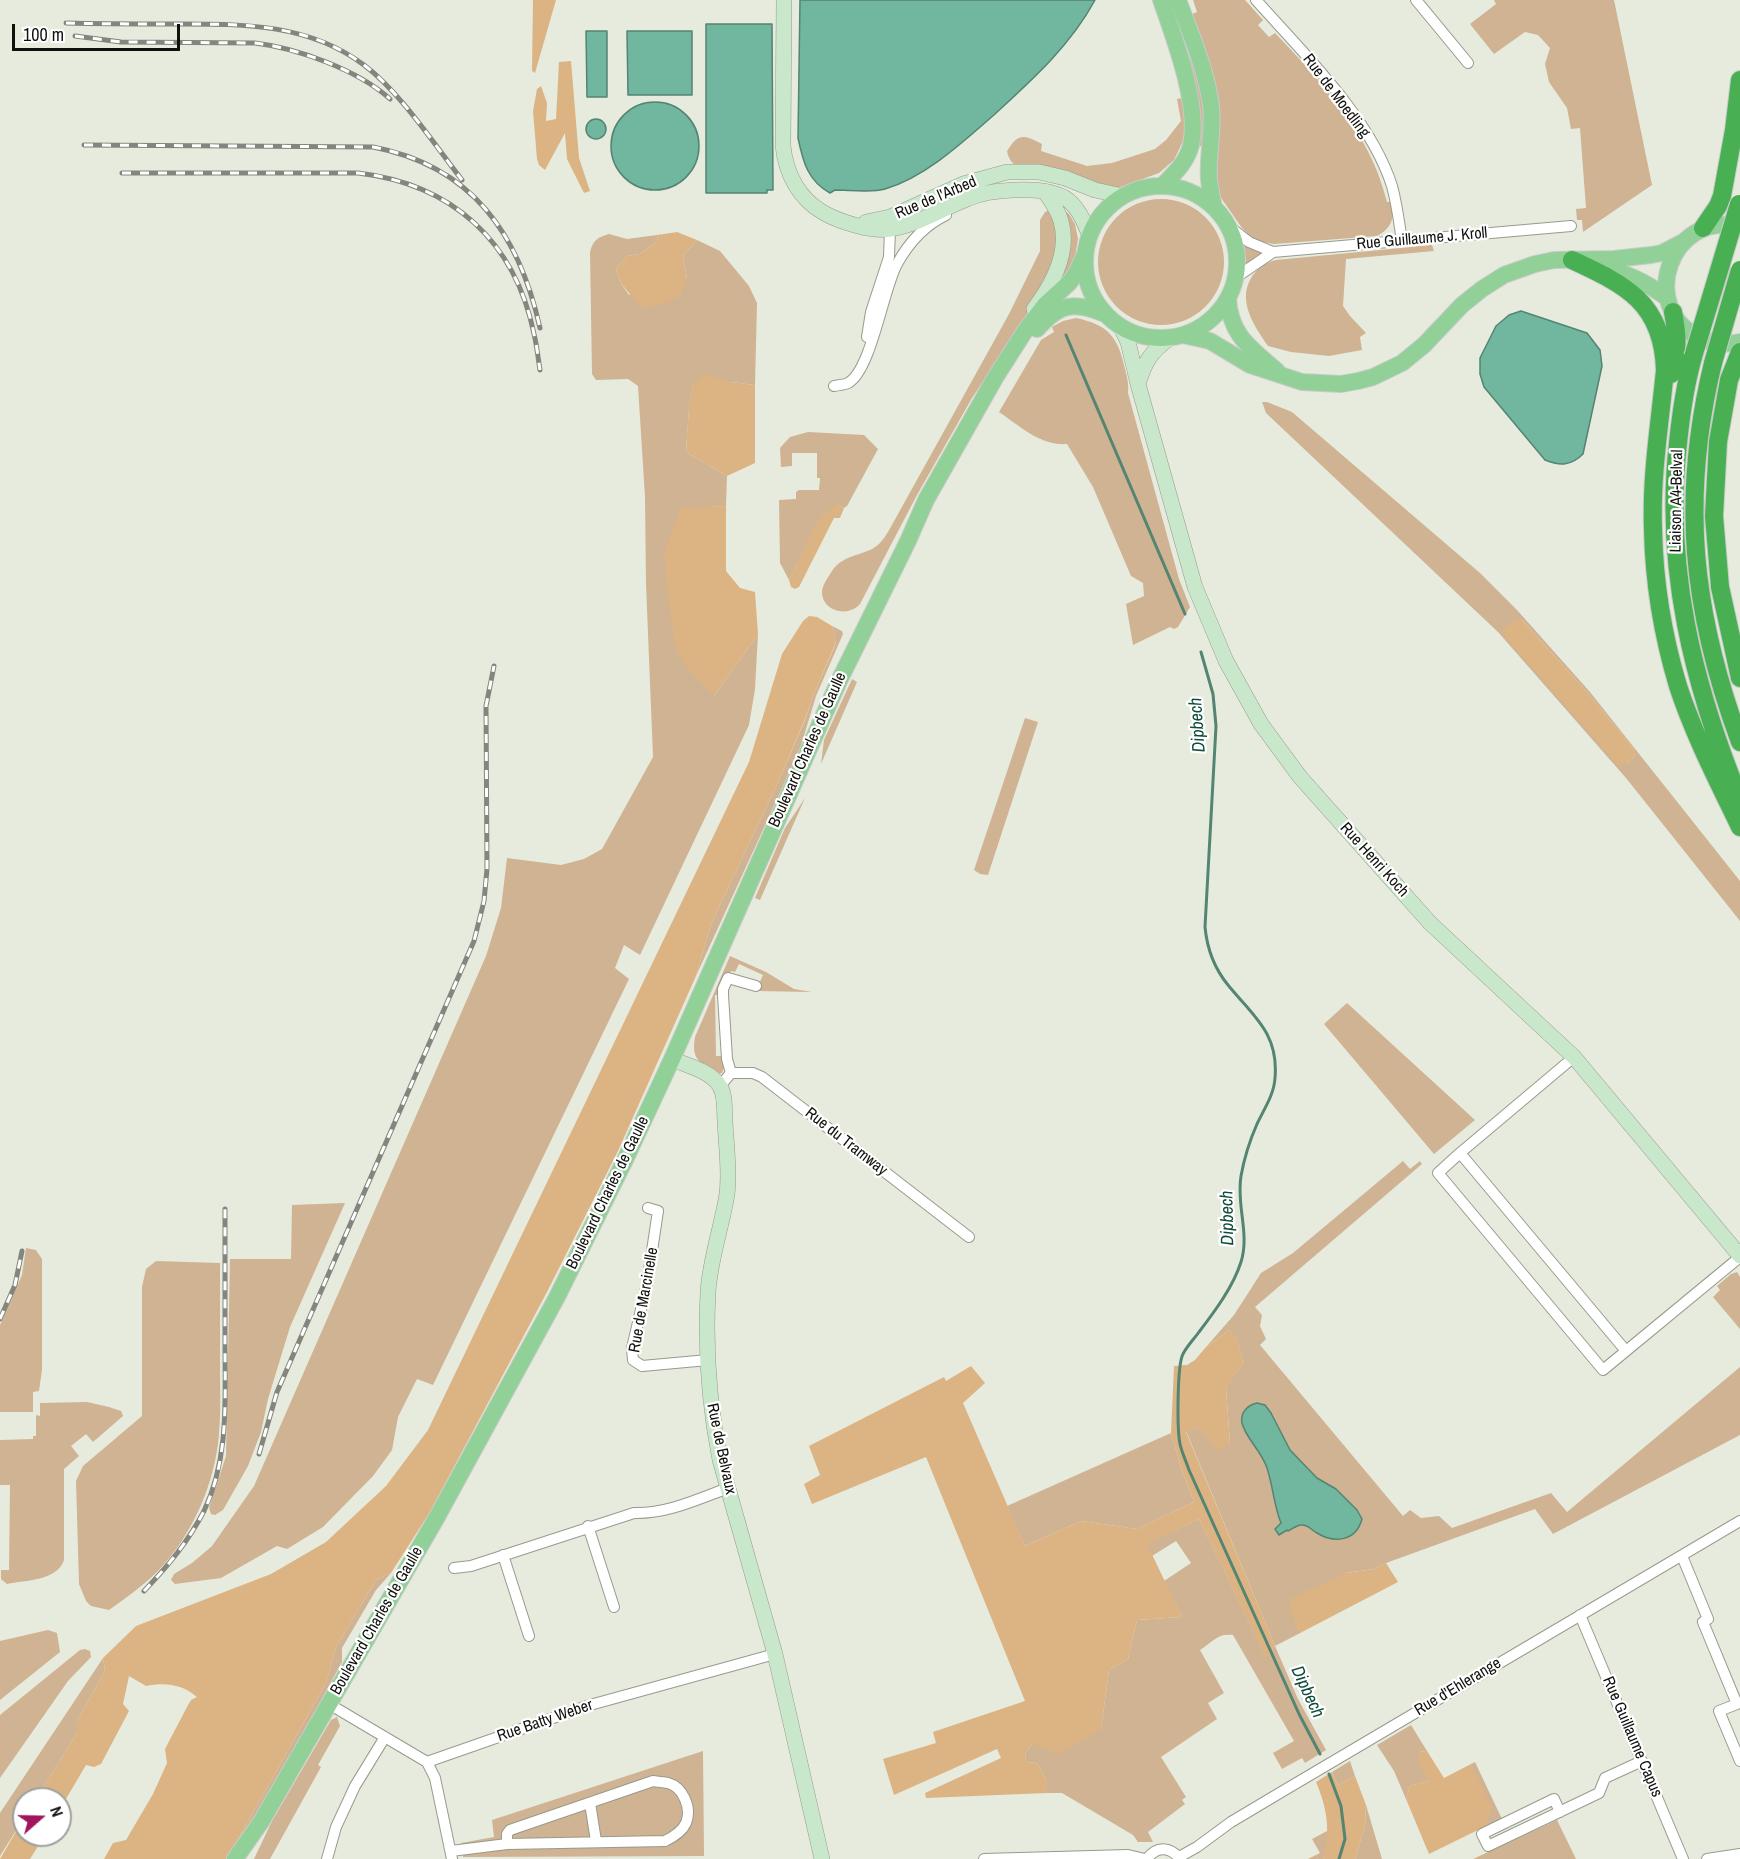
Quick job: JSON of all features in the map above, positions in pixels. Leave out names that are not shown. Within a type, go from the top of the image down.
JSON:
[{"type":"highway","points":[[1703,228],[1722,196],[1740,80]]},
{"type":"highway","name":"Liaison A4-Belval","points":[[1740,203],[1694,357],[1683,405],[1676,460],[1673,513],[1679,586],[1689,644],[1725,764],[1740,800]]},
{"type":"highway","points":[[1572,260],[1611,278],[1634,294],[1651,315],[1664,350],[1663,392],[1653,492],[1653,530],[1658,590],[1678,685],[1694,729],[1740,827]]},
{"type":"highway","name":"Liaison A4-Belval","points":[[1740,270],[1713,363],[1701,416],[1696,459],[1694,524],[1700,590],[1716,671],[1740,742]]},
{"type":"highway","points":[[1663,392],[1677,354],[1677,334],[1670,305]]},
{"type":"highway","points":[[1740,352],[1729,380],[1718,442],[1714,516],[1720,587],[1740,678]]},
{"type":"main road","points":[[1161,0],[1188,88],[1193,134],[1186,158],[1162,186]]},
{"type":"main road","points":[[1178,0],[1208,86],[1212,132],[1209,179],[1214,207]]},
{"type":"main road","points":[[1176,337],[1204,326],[1218,313],[1228,298],[1235,278],[1237,260],[1234,241],[1227,225],[1214,207],[1198,196],[1181,189],[1162,186],[1148,187],[1123,196],[1109,207],[1098,220],[1090,236],[1085,255],[1086,276],[1093,296],[1105,314],[1121,327],[1137,334],[1153,338],[1176,337],[1210,341],[1250,365],[1302,382],[1341,384],[1373,376],[1402,363],[1424,345],[1462,305],[1482,289],[1504,275],[1535,264],[1554,260],[1614,259],[1651,255],[1662,253],[1703,228],[1717,225],[1740,227]]},
{"type":"main road","points":[[1670,305],[1666,279],[1670,260],[1681,243]]},
{"type":"main road","name":"Boulevard Charles de Gaulle","points":[[235,1859],[261,1822],[437,1517],[557,1297],[672,1059],[839,681],[926,500],[995,378],[1025,331],[1045,305],[1069,283],[1085,255]]},
{"type":"main road","points":[[1572,260],[1614,269],[1634,277],[1670,305],[1682,325],[1693,335],[1722,344],[1740,342]]},
{"type":"main road","points":[[1228,298],[1231,320],[1238,334],[1246,344],[1284,377]]},
{"type":"main road","name":"Boulevard Charles de Gaulle","points":[[908,541],[934,505],[1033,334],[1058,311],[1073,305],[1087,306],[1105,314]]},
{"type":"main road","name":"Boulevard Charles de Gaulle","points":[[248,1859],[261,1822]]},
{"type":"street","name":"Rue de l'Arbed","points":[[784,0],[783,146],[788,171],[800,193],[814,206],[830,216],[854,224],[874,229],[890,229],[912,223],[969,197],[1022,189],[1064,197],[1075,207],[1090,236]]},
{"type":"street","name":"Rue de Moedling","points":[[1256,0],[1318,69],[1354,115],[1373,145],[1391,184],[1402,241]]},
{"type":"street","points":[[1416,0],[1468,63]]},
{"type":"street","name":"Rue de l'Arbed","points":[[854,224],[890,217],[963,184],[1007,172],[1038,172],[1065,178],[1095,190],[1123,196]]},
{"type":"street","points":[[862,364],[872,312],[888,257],[890,229],[894,222],[966,189],[982,178]]},
{"type":"street","name":"Boulevard Charles de Gaulle","points":[[995,378],[1005,350],[1054,280],[1060,261],[1064,236],[1061,220],[1045,192]]},
{"type":"street","points":[[834,386],[848,383],[857,375],[874,335],[893,273],[909,245],[938,219],[989,194]]},
{"type":"street","name":"Rue Guillaume J. Kroll","points":[[1227,225],[1249,242],[1273,252],[1571,226]]},
{"type":"street","name":"Rue Guillaume J. Kroll","points":[[1235,278],[1273,252]]},
{"type":"street","name":"Rue Henri Koch","points":[[1121,327],[1128,342],[1195,587],[1226,662],[1261,724],[1300,777],[1430,923],[1574,1057],[1740,1256]]},
{"type":"street","points":[[1138,384],[1145,363],[1155,348],[1176,337]]},
{"type":"street","points":[[672,1059],[709,1076],[720,1086],[731,1073],[727,1059],[723,995],[728,978],[756,986]]},
{"type":"street","points":[[1574,1057],[1438,1173],[1603,1370],[1740,1256]]},
{"type":"street","name":"Rue du Tramway","points":[[731,1073],[753,1073],[762,1077],[969,1236]]},
{"type":"street","name":"Rue de Belvaux","points":[[720,1086],[728,1164],[727,1192],[708,1288],[708,1360],[714,1428],[728,1488],[775,1654],[822,1859]]},
{"type":"street","points":[[1460,1153],[1626,1351]]},
{"type":"street","name":"Rue de Marcinelle","points":[[648,1208],[658,1211],[647,1284],[632,1348],[633,1360],[642,1365],[708,1360]]},
{"type":"street","points":[[454,1568],[471,1566],[588,1526],[634,1513],[664,1510],[728,1488]]},
{"type":"street","name":"Rue d'Ehlerange","points":[[1146,1859],[1158,1849],[1173,1852],[1179,1858],[1231,1822],[1740,1521]]},
{"type":"street","points":[[588,1526],[614,1607]]},
{"type":"street","points":[[503,1555],[529,1636]]},
{"type":"street","points":[[1682,1556],[1708,1619],[1703,1622],[1737,1704],[1719,1711],[1740,1761]]},
{"type":"street","name":"Rue Guillaume Capus","points":[[1580,1615],[1683,1859]]},
{"type":"street","name":"Rue Batty Weber","points":[[427,1762],[590,1706],[775,1654]]},
{"type":"street","points":[[329,1704],[427,1762],[435,1778],[452,1855],[507,1844],[664,1841],[678,1834],[687,1822],[688,1807],[682,1793],[669,1783],[653,1781],[510,1830],[507,1834],[507,1844]]},
{"type":"street","points":[[327,1859],[336,1827],[355,1786],[385,1737]]},
{"type":"street","points":[[1560,1812],[1554,1799],[1482,1834],[1488,1846],[1560,1812],[1599,1793],[1605,1778],[1642,1761]]},
{"type":"street","points":[[590,1803],[596,1841]]},
{"type":"street","points":[[1707,1859],[1740,1854]]},
{"type":"street","points":[[984,1859],[1128,1855],[1146,1859]]},
{"type":"shaded area","points":[[533,0],[556,0],[535,73],[532,71]]},
{"type":"shaded area","points":[[800,0],[1095,0],[1063,47],[1050,61],[995,114],[944,157],[915,176],[885,189],[835,190],[830,193],[816,183],[812,177],[802,155],[798,138]]},
{"type":"shaded area","points":[[1166,0],[1173,0],[1202,87],[1205,147],[1199,146],[1199,108],[1192,72]]},
{"type":"shaded area","points":[[1193,0],[1245,0],[1263,20],[1258,25],[1269,37],[1275,33],[1332,97],[1358,133],[1368,151],[1387,202],[1391,202],[1393,213],[1386,230],[1377,236],[1274,244],[1258,241],[1242,228],[1217,192],[1190,15],[1197,12]]},
{"type":"shaded area","points":[[1494,0],[1614,0],[1652,185],[1583,232],[1582,220],[1577,220],[1576,209],[1586,208],[1580,128],[1571,129],[1567,108],[1549,82],[1545,64],[1550,48],[1538,35],[1525,32],[1494,54],[1470,24],[1496,4]]},
{"type":"shaded area","points":[[706,24],[772,24],[773,190],[767,190],[767,193],[706,193]]},
{"type":"shaded area","points":[[586,31],[607,31],[607,97],[587,97]]},
{"type":"shaded area","points":[[627,31],[692,31],[692,95],[628,95]]},
{"type":"shaded area","points":[[571,61],[579,158],[590,191],[584,193],[567,159],[565,133],[545,170],[539,165],[537,159],[533,111],[537,89],[541,86],[547,103],[546,121],[556,119],[559,62]]},
{"type":"shaded area","points":[[1182,98],[1186,120],[1183,141],[1174,160],[1159,173],[1118,188],[1021,169],[1012,162],[1007,151],[1018,138],[1026,137],[1042,144],[1041,151],[1087,166],[1112,163],[1155,149],[1166,140],[1181,121],[1177,99]]},
{"type":"shaded area","points":[[655,102],[672,106],[686,115],[695,129],[699,146],[695,163],[686,177],[672,186],[655,190],[638,186],[624,177],[615,163],[611,146],[615,129],[624,115],[638,106]]},
{"type":"shaded area","points":[[596,119],[603,122],[606,129],[603,136],[596,139],[589,136],[586,129],[589,122]]},
{"type":"shaded area","points":[[1161,199],[1185,204],[1206,217],[1219,238],[1224,262],[1219,286],[1206,307],[1185,320],[1161,325],[1137,320],[1116,307],[1103,286],[1098,262],[1103,238],[1116,217],[1137,204]]},
{"type":"shaded area","points":[[1061,207],[1075,224],[1078,239],[1073,270],[1005,350],[972,398],[917,495],[860,604],[849,611],[831,608],[823,599],[822,589],[826,581],[840,562],[875,547],[888,532],[1009,314],[1040,251],[1040,220],[1045,212]]},
{"type":"shaded area","points":[[677,232],[697,240],[683,256],[687,279],[681,295],[665,304],[640,307],[620,282],[616,269],[627,256],[640,254],[658,241],[657,235]]},
{"type":"shaded area","points":[[609,234],[627,239],[657,235],[658,241],[640,254],[627,256],[616,269],[620,282],[629,295],[687,279],[683,256],[697,240],[720,251],[749,286],[757,303],[755,385],[731,382],[693,385],[689,408],[686,452],[727,476],[726,506],[680,509],[714,696],[758,634],[755,689],[749,725],[640,955],[624,945],[615,968],[629,979],[433,1385],[417,1379],[398,1417],[392,1450],[373,1476],[323,1527],[287,1549],[277,1546],[221,1578],[175,1584],[171,1580],[174,1574],[192,1563],[212,1546],[254,1486],[486,956],[501,908],[507,858],[561,865],[584,859],[602,849],[653,757],[645,497],[638,386],[628,379],[596,380],[592,374],[590,252],[596,240]]},
{"type":"shaded area","points":[[1244,244],[1263,253],[1246,264]]},
{"type":"shaded area","points":[[1432,245],[1434,251],[1346,259],[1343,306],[1366,333],[1360,337],[1362,350],[1329,356],[1291,352],[1268,346],[1258,331],[1247,306],[1246,297],[1250,280],[1258,270],[1272,261]]},
{"type":"shaded area","points":[[1521,311],[1587,333],[1600,350],[1602,366],[1583,454],[1570,463],[1560,464],[1545,460],[1484,387],[1480,374],[1480,358],[1496,326],[1509,315]]},
{"type":"shaded area","points":[[1076,318],[1097,324],[1104,329],[1119,349],[1127,378],[1128,393],[1179,579],[1190,607],[1178,627],[1174,629],[1170,627],[1133,645],[1126,604],[1144,596],[1143,583],[1131,576],[1093,487],[1067,444],[1057,444],[1039,438],[999,412],[1041,340],[1054,332],[1052,327]]},
{"type":"shaded area","points":[[704,374],[731,382],[755,385],[755,463],[727,476],[686,452],[693,384]]},
{"type":"shaded area","points":[[1262,402],[1292,412],[1480,573],[1517,610],[1590,692],[1740,881],[1740,921],[1626,778],[1498,632],[1266,413]],"holes":[[[1514,620],[1522,620],[1587,692],[1633,748],[1635,756],[1626,764]]]},
{"type":"shaded area","points":[[808,432],[864,435],[878,449],[847,506],[844,508],[839,505],[801,557],[789,580],[780,563],[779,500],[796,499],[796,492],[799,490],[819,490],[820,478],[817,478],[817,453],[792,453],[792,466],[781,467],[780,448],[790,437]]},
{"type":"shaded area","points":[[839,505],[844,508],[840,518],[834,518],[799,587],[795,589],[791,587],[789,580],[814,527],[824,514]]},
{"type":"shaded area","points":[[726,506],[726,571],[740,588],[755,592],[758,634],[714,696],[687,668],[676,650],[664,554],[680,508]]},
{"type":"shaded area","points":[[809,616],[817,617],[832,626],[836,642],[805,719],[780,778],[711,924],[696,976],[618,1151],[547,1292],[430,1512],[391,1573],[376,1580],[336,1647],[326,1683],[227,1859],[104,1859],[113,1843],[126,1840],[153,1794],[167,1763],[165,1749],[191,1700],[197,1697],[186,1689],[166,1684],[146,1686],[129,1676],[123,1704],[129,1711],[101,1764],[94,1767],[86,1765],[72,1789],[43,1787],[77,1733],[77,1721],[105,1671],[103,1658],[136,1626],[271,1574],[326,1542],[386,1486],[428,1430],[749,762],[782,654],[803,621]]},
{"type":"shaded area","points":[[1521,619],[1587,692],[1633,748],[1635,756],[1626,764],[1618,765],[1505,637],[1503,629],[1514,620]]},
{"type":"shaded area","points":[[832,626],[842,631],[843,634],[816,696],[800,749],[696,976],[711,924],[780,778],[836,643]]},
{"type":"shaded area","points":[[852,679],[857,682],[821,764],[824,740]]},
{"type":"shaded area","points":[[1025,718],[1038,722],[988,875],[980,874],[974,870]]},
{"type":"shaded area","points":[[805,798],[760,900],[755,898],[785,828]]},
{"type":"shaded area","points":[[730,956],[766,972],[794,989],[812,992],[756,991],[763,975],[739,964],[735,972],[731,971],[723,989],[723,995],[715,995],[716,1056],[723,1056],[725,1065],[722,1073],[718,1074],[698,1060],[694,1045],[695,1037]]},
{"type":"shaded area","points":[[1347,1003],[1475,1120],[1434,1154],[1324,1024]]},
{"type":"shaded area","points":[[1403,1161],[1410,1169],[1420,1161],[1422,1164],[1255,1307],[1262,1315],[1260,1326],[1266,1339],[1260,1345],[1403,1516],[1410,1510],[1421,1518],[1439,1516],[1452,1528],[1551,1493],[1567,1512],[1740,1367],[1740,1435],[1553,1534],[1535,1509],[1374,1569],[1346,1573],[1297,1628],[1302,1632],[1275,1646],[1186,1431],[1198,1427],[1230,1444],[1226,1387],[1243,1363],[1236,1337],[1229,1330],[1206,1347],[1234,1315],[1261,1273],[1293,1253]]},
{"type":"shaded area","points":[[345,1203],[290,1327],[268,1399],[261,1432],[248,1466],[223,1510],[215,1515],[211,1514],[209,1508],[226,1456],[230,1259],[291,1259],[292,1205]]},
{"type":"shaded area","points":[[26,1248],[36,1250],[42,1259],[42,1370],[39,1391],[33,1392],[33,1412],[0,1412],[0,1325],[22,1275]]},
{"type":"shaded area","points":[[156,1261],[220,1263],[220,1408],[217,1452],[200,1507],[182,1540],[153,1576],[109,1610],[91,1606],[86,1601],[79,1584],[76,1481],[83,1466],[142,1416],[142,1287],[146,1269]]},
{"type":"shaded area","points":[[1737,1272],[1740,1277],[1740,1329],[1713,1297],[1720,1290],[1717,1286],[1731,1274]]},
{"type":"shaded area","points":[[1229,1330],[1236,1336],[1243,1363],[1226,1388],[1230,1444],[1219,1451],[1198,1427],[1186,1432],[1275,1646],[1266,1658],[1199,1519],[1147,1544],[1182,1617],[1137,1620],[1128,1659],[1109,1670],[1101,1729],[1059,1754],[1032,1744],[1025,1753],[1026,1762],[1037,1763],[1047,1781],[1047,1793],[926,1798],[925,1793],[1001,1758],[997,1749],[894,1795],[883,1759],[936,1743],[933,1732],[1025,1701],[926,1457],[812,1504],[804,1484],[820,1475],[809,1446],[944,1377],[946,1381],[971,1366],[985,1383],[963,1403],[1025,1546],[1081,1521],[1137,1529],[1194,1502],[1171,1433],[1174,1366],[1187,1365],[1195,1360],[1206,1347]]},
{"type":"shaded area","points":[[87,1402],[121,1411],[123,1416],[93,1442],[86,1434],[71,1446],[79,1456],[64,1469],[64,1560],[55,1572],[48,1576],[7,1584],[1,1579],[1,1570],[9,1570],[10,1485],[0,1485],[0,1440],[33,1439],[33,1436],[36,1436],[36,1415],[40,1416],[40,1403]]},
{"type":"shaded area","points":[[1257,1403],[1265,1405],[1271,1413],[1290,1450],[1317,1478],[1336,1489],[1357,1510],[1362,1519],[1350,1536],[1331,1539],[1303,1525],[1279,1535],[1275,1529],[1281,1523],[1267,1468],[1246,1434],[1242,1423],[1245,1410]]},
{"type":"shaded area","points":[[1171,1433],[1194,1502],[1137,1529],[1081,1521],[1025,1546],[1007,1506]]},
{"type":"shaded area","points":[[1199,1519],[1266,1657],[1275,1646],[1298,1699],[1326,1750],[1305,1763],[1302,1758],[1282,1769],[1273,1753],[1294,1741],[1233,1635],[1219,1637],[1200,1650],[1224,1693],[1208,1703],[1217,1719],[1161,1757],[1186,1797],[1182,1800],[1185,1804],[1148,1832],[1153,1842],[1138,1842],[1133,1835],[1062,1793],[1047,1793],[1047,1781],[1037,1763],[1026,1762],[1025,1753],[1032,1744],[1101,1729],[1109,1670],[1128,1659],[1137,1620],[1182,1617],[1164,1581],[1191,1563],[1176,1541],[1152,1556],[1146,1544]]},
{"type":"shaded area","points":[[1386,1563],[1398,1582],[1302,1632],[1297,1629],[1289,1604],[1292,1598],[1346,1573],[1374,1569]]},
{"type":"shaded area","points":[[391,1573],[376,1590],[342,1648],[342,1662],[235,1859],[227,1859],[326,1683],[336,1647],[376,1580]]},
{"type":"shaded area","points":[[48,1630],[57,1633],[60,1652],[0,1700],[0,1641]]},
{"type":"shaded area","points":[[80,1650],[90,1651],[91,1657],[68,1681],[0,1778],[0,1715]]},
{"type":"shaded area","points":[[103,1658],[105,1671],[77,1721],[77,1733],[43,1787],[17,1787]]},
{"type":"shaded area","points":[[337,1717],[340,1726],[318,1765],[321,1767],[270,1859],[254,1859],[272,1821],[331,1720]]},
{"type":"shaded area","points":[[1411,1725],[1427,1751],[1419,1752],[1428,1781],[1410,1786],[1406,1799],[1394,1771],[1377,1745]]},
{"type":"shaded area","points":[[703,1751],[704,1856],[463,1857],[461,1843],[494,1837],[492,1820]]},
{"type":"shaded area","points":[[1427,1751],[1444,1778],[1471,1764],[1492,1808],[1486,1826],[1429,1854],[1406,1799],[1410,1786],[1428,1781],[1418,1762],[1419,1752]]},
{"type":"shaded area","points":[[1350,1761],[1355,1776],[1338,1785],[1332,1772]]},
{"type":"shaded area","points":[[1475,1762],[1502,1819],[1486,1826],[1471,1764]]},
{"type":"shaded area","points":[[1332,1772],[1338,1785],[1355,1776],[1366,1805],[1365,1826],[1355,1859],[1323,1859],[1327,1839],[1327,1820],[1316,1782]]},
{"type":"shaded area","points":[[12,1795],[12,1837],[0,1856],[0,1813]]},
{"type":"shaded area","points":[[1366,1805],[1382,1859],[1355,1859],[1365,1826]]},
{"type":"shaded area","points":[[1557,1820],[1576,1859],[1473,1859]]},
{"type":"shaded area","points":[[1329,1830],[1323,1859],[1308,1859],[1320,1853],[1312,1839]]},
{"type":"shaded area","points":[[12,1838],[12,1847],[38,1847],[30,1859],[0,1859]]},
{"type":"waterway","points":[[1066,335],[1185,614]]},
{"type":"waterway","name":"Dipbech","points":[[1201,652],[1213,694],[1216,726],[1206,935],[1209,950],[1219,972],[1255,1016],[1268,1037],[1273,1049],[1275,1078],[1271,1096],[1250,1143],[1241,1176],[1240,1198],[1244,1230],[1241,1262],[1223,1298],[1186,1348],[1181,1360],[1178,1398],[1179,1437],[1189,1470],[1299,1714],[1320,1754]]},
{"type":"waterway","points":[[1329,1774],[1341,1806],[1345,1839],[1339,1859]]},
{"type":"railway","points":[[66,23],[225,24],[274,29],[320,41],[343,51],[364,65],[391,89],[462,180]]},
{"type":"railway","points":[[75,36],[121,42],[255,43],[272,46],[308,55],[344,70],[377,88],[390,99]]},
{"type":"railway","points":[[84,145],[373,147],[408,156],[438,170],[464,188],[486,209],[504,234],[519,263],[531,294],[540,328]]},
{"type":"railway","points":[[122,173],[358,173],[392,179],[422,190],[450,204],[474,223],[495,245],[512,271],[525,301],[535,338],[540,370]]},
{"type":"railway","points":[[259,1454],[277,1392],[474,941],[484,901],[487,869],[486,706],[494,666]]},
{"type":"railway","points":[[144,1591],[191,1533],[204,1511],[218,1471],[225,1408],[225,1209]]},
{"type":"railway","points":[[0,1319],[15,1285],[22,1251]]}]
